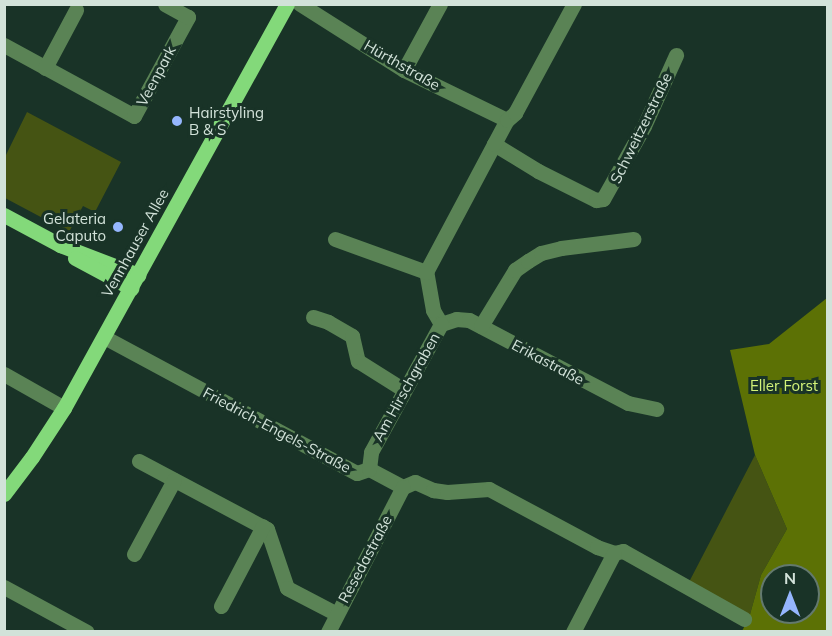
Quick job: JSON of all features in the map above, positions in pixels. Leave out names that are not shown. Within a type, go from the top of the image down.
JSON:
[{"type":"main road","name":"Vennhauser Allee","points":[[4,494],[32,458],[64,408],[287,4]]},
{"type":"main road","points":[[4,215],[60,245],[65,253],[134,282]]},
{"type":"street","name":"Veenpark","points":[[4,45],[134,116],[188,17],[183,9],[165,4]]},
{"type":"street","name":"Hürthstraße","points":[[300,4],[404,70],[507,120]]},
{"type":"street","points":[[404,70],[440,4]]},
{"type":"street","points":[[335,239],[426,272],[507,120],[515,114],[574,4]]},
{"type":"street","points":[[45,68],[76,10]]},
{"type":"street","name":"Schweitzerstraße","points":[[494,144],[538,171],[596,200],[603,199],[644,126],[676,55]]},
{"type":"street","points":[[481,326],[514,270],[541,253],[561,248],[633,239]]},
{"type":"street","name":"Am Hirschgraben","points":[[369,469],[370,452],[441,324],[433,310],[426,272]]},
{"type":"street","points":[[313,318],[328,322],[352,336],[358,361],[404,390]]},
{"type":"street","name":"Erikastraße","points":[[441,324],[456,319],[469,320],[628,403],[656,408]]},
{"type":"street","name":"Friedrich-Engels-Straße","points":[[104,337],[357,473],[369,469],[403,487],[415,482],[433,490],[447,492],[489,489],[597,547],[614,553],[623,551],[744,619]]},
{"type":"street","points":[[4,374],[64,408]]},
{"type":"street","points":[[139,461],[267,529],[286,588],[337,614]]},
{"type":"street","points":[[134,554],[174,480]]},
{"type":"street","name":"Resedastraße","points":[[328,632],[403,487]]},
{"type":"street","points":[[221,606],[263,526]]},
{"type":"street","points":[[573,632],[614,553]]},
{"type":"street","points":[[4,587],[87,632]]},
{"type":"green space","points":[[27,112],[121,162],[95,212],[83,206],[69,232],[5,198],[5,157]]},
{"type":"green space","name":"Eller Forst","points":[[827,298],[827,631],[742,631],[749,618],[760,579],[760,624],[820,624],[820,564],[767,564],[787,529],[755,455],[730,350],[769,344]]},
{"type":"green space","points":[[755,455],[787,529],[767,564],[760,564],[760,579],[749,618],[688,584]]},
{"type":"place","name":"Hairstyling B & S","points":[[177,121]]},
{"type":"place","name":"Gelateria Caputo","points":[[118,227]]}]
